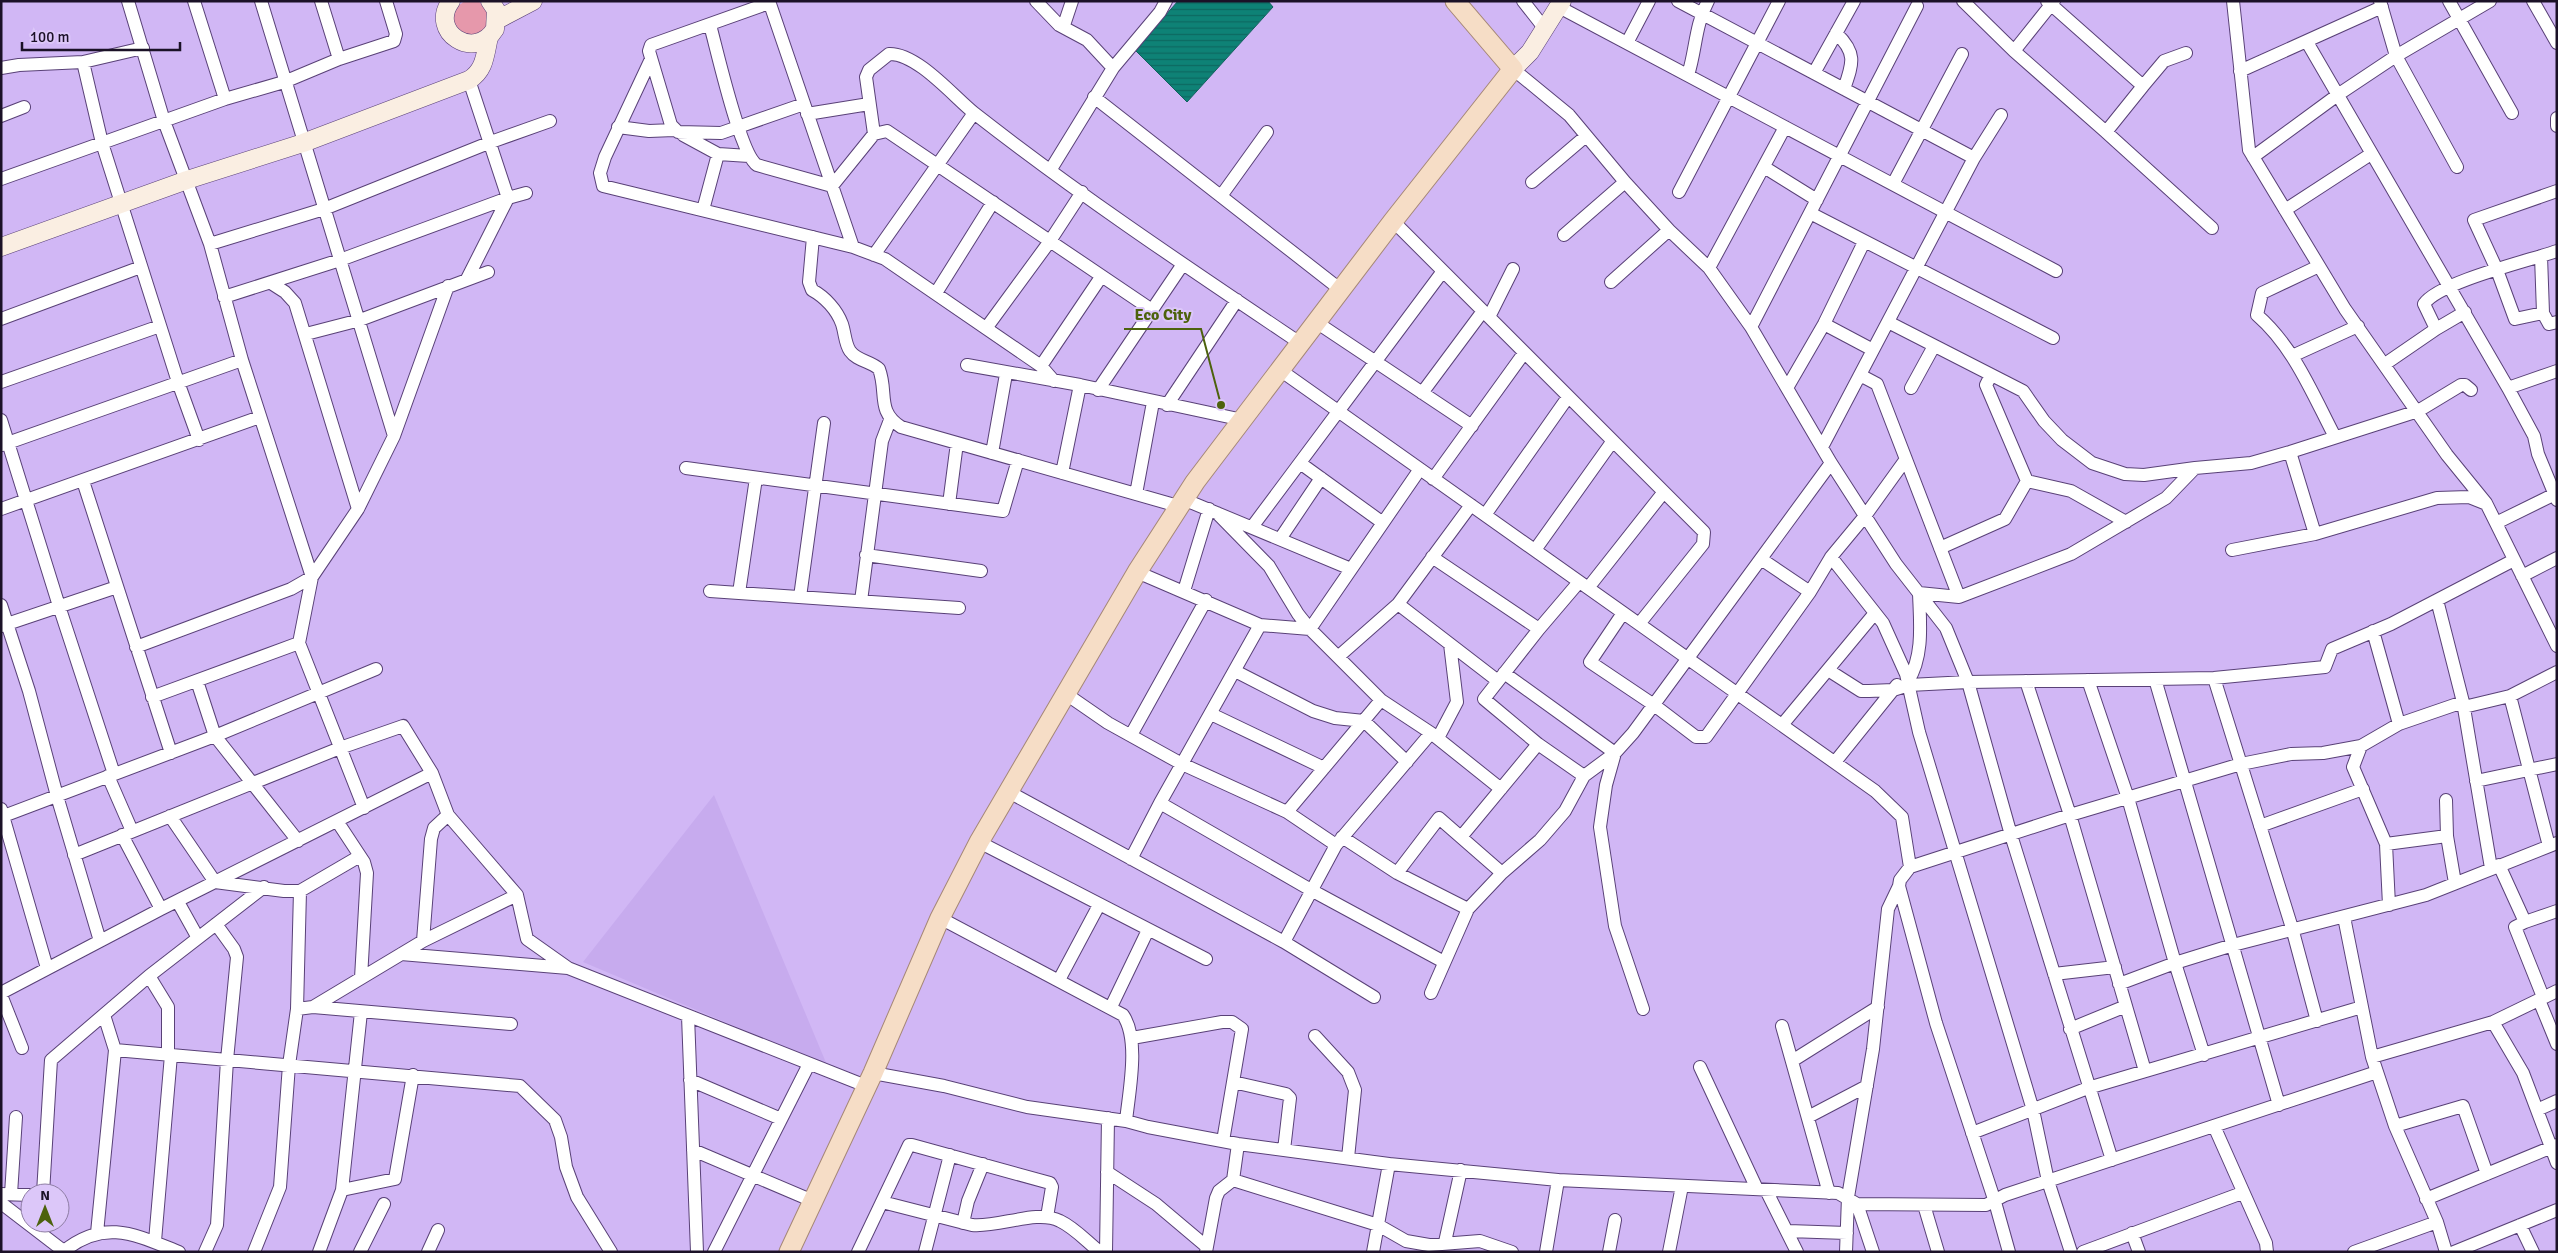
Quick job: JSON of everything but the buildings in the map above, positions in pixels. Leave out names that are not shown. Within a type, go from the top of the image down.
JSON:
[{"type":"main road","points":[[790,1251],[870,1080],[940,918],[979,842],[1137,572],[1180,503],[1393,221],[1513,69],[1482,36],[1456,1]]},
{"type":"main road","points":[[1482,36],[1494,65],[1496,91]]},
{"type":"street","points":[[128,1],[144,48],[164,121],[210,244],[242,360],[312,577],[299,643],[364,808]]},
{"type":"street","points":[[194,1],[225,100]]},
{"type":"street","points":[[261,1],[284,82],[360,320],[394,436]]},
{"type":"street","points":[[321,1],[339,58]]},
{"type":"street","points":[[1,179],[225,100],[284,82],[339,58],[394,41],[396,34],[386,1]]},
{"type":"street","points":[[451,1],[444,16],[446,27],[455,40],[469,44],[483,42],[489,37],[497,20],[496,2]]},
{"type":"street","points":[[497,20],[533,1]]},
{"type":"street","points":[[1036,1],[1059,25],[1087,40],[1113,68]]},
{"type":"street","points":[[1059,25],[1065,22],[1072,1]]},
{"type":"street","points":[[1051,169],[1113,68],[1160,12],[1166,1]]},
{"type":"street","points":[[1523,1],[1545,30]]},
{"type":"street","points":[[1627,43],[1648,1]]},
{"type":"street","points":[[1678,1],[1974,158]]},
{"type":"street","points":[[1688,75],[1695,52],[1697,26],[1708,1]]},
{"type":"street","points":[[1679,192],[1779,1]]},
{"type":"street","points":[[1814,73],[1854,1]]},
{"type":"street","points":[[1963,1],[2014,51],[2212,228]]},
{"type":"street","points":[[2233,1],[2247,142],[2253,157],[2358,326],[2447,455],[2486,504],[2557,646]]},
{"type":"street","points":[[2449,1],[2512,113]]},
{"type":"street","points":[[2253,157],[2339,94],[2396,56],[2490,1]]},
{"type":"street","points":[[2533,1],[2557,43]]},
{"type":"street","points":[[749,156],[718,154],[676,131],[649,51],[651,45],[769,2],[853,247]]},
{"type":"street","points":[[2014,51],[2050,2],[2143,86]]},
{"type":"street","points":[[2056,271],[1627,43],[1560,4],[1530,52],[1513,69],[1569,115],[1625,182],[1670,230],[1710,268],[1751,327],[1831,463],[1896,564],[1946,628],[1968,682],[2011,835],[2088,1088],[2112,1160]]},
{"type":"street","points":[[2240,71],[2307,42],[2381,4],[2396,56],[2457,166]]},
{"type":"street","points":[[1751,327],[1916,6]]},
{"type":"street","points":[[710,25],[749,156],[757,165],[832,186]]},
{"type":"street","points":[[1836,33],[1848,44],[1852,55],[1850,71],[1844,89]]},
{"type":"street","points":[[1,247],[186,180],[303,143],[469,80],[479,74],[483,67],[489,37]]},
{"type":"street","points":[[2307,42],[2465,312],[2534,436],[2538,454],[2556,496],[2496,523]]},
{"type":"street","points":[[469,44],[483,67]]},
{"type":"street","points":[[1,68],[19,65],[83,62],[144,48]]},
{"type":"street","points":[[2106,132],[2164,61],[2186,53]]},
{"type":"street","points":[[874,134],[865,83],[869,70],[889,54],[903,56],[919,66],[974,113],[1082,192],[1183,264],[1300,343]]},
{"type":"street","points":[[1893,184],[1962,54]]},
{"type":"street","points":[[651,59],[618,127],[600,173],[603,186],[853,247],[874,255],[885,260],[987,327],[1041,366],[1054,381]]},
{"type":"street","points":[[83,62],[102,143],[178,382],[199,440]]},
{"type":"street","points":[[467,279],[508,198],[469,80]]},
{"type":"street","points":[[1094,97],[1341,290]]},
{"type":"street","points":[[618,127],[649,131],[721,133],[806,109],[869,104]]},
{"type":"street","points":[[1,116],[24,107]]},
{"type":"street","points":[[874,255],[974,113]]},
{"type":"street","points":[[1822,447],[1974,158],[2001,116]]},
{"type":"street","points":[[2557,118],[2557,126]]},
{"type":"street","points":[[210,244],[324,209],[491,142],[550,121]]},
{"type":"street","points":[[1710,268],[1785,127]]},
{"type":"street","points":[[832,186],[874,134],[887,131],[1152,310]]},
{"type":"street","points":[[1221,196],[1267,132]]},
{"type":"street","points":[[1532,182],[1586,136]]},
{"type":"street","points":[[703,210],[718,154]]},
{"type":"street","points":[[2285,210],[2371,154]]},
{"type":"street","points":[[1764,167],[1817,200]]},
{"type":"street","points":[[1564,236],[1625,182]]},
{"type":"street","points":[[2543,314],[2514,319],[2498,270],[2474,220],[2557,191]]},
{"type":"street","points":[[987,327],[1050,241],[1082,192]]},
{"type":"street","points":[[224,297],[340,260],[526,193]]},
{"type":"street","points":[[936,293],[993,202]]},
{"type":"street","points":[[1810,213],[2053,338]]},
{"type":"street","points":[[1393,221],[1704,532],[1703,544],[1639,624]]},
{"type":"street","points":[[1611,282],[1670,230]]},
{"type":"street","points":[[813,237],[810,282],[812,290],[820,294],[836,313],[842,323],[849,349],[854,355],[879,369],[884,404],[890,420],[901,427],[1136,494],[1213,511],[1352,569]]},
{"type":"street","points":[[1787,388],[1824,324],[1864,242]]},
{"type":"street","points":[[2436,329],[2424,304],[2428,299],[2450,286],[2557,251]]},
{"type":"street","points":[[2541,256],[2543,314],[2549,324],[2557,322]]},
{"type":"street","points":[[1098,390],[1183,264]]},
{"type":"street","points":[[2319,266],[2262,294],[2257,315],[2269,326],[2292,356],[2336,437]]},
{"type":"street","points":[[1,319],[142,267]]},
{"type":"street","points":[[1422,392],[1486,314],[1513,269]]},
{"type":"street","points":[[1252,528],[1443,271]]},
{"type":"street","points":[[306,334],[360,320],[488,272]]},
{"type":"street","points":[[1041,366],[1101,276]]},
{"type":"street","points":[[271,283],[285,292],[296,303],[358,509]]},
{"type":"street","points":[[136,647],[290,589],[312,577],[330,554],[358,509],[394,436],[448,286]]},
{"type":"street","points":[[1167,404],[1237,300]]},
{"type":"street","points":[[2385,364],[2436,329],[2465,312]]},
{"type":"street","points":[[1316,322],[1472,426]]},
{"type":"street","points":[[1888,322],[2023,392],[2044,421],[2062,440],[2092,462],[2125,474],[2144,475],[2251,463],[2418,411],[2461,385],[2465,385],[2470,390]]},
{"type":"street","points":[[1824,324],[1873,350]]},
{"type":"street","points":[[1,382],[160,326]]},
{"type":"street","points":[[2292,356],[2358,326]]},
{"type":"street","points":[[1911,388],[1934,346]]},
{"type":"street","points":[[1434,479],[1524,353]]},
{"type":"street","points":[[5,444],[242,360]]},
{"type":"street","points":[[967,365],[1006,374],[1080,385],[1243,420]]},
{"type":"street","points":[[1280,370],[1875,791],[1902,817],[1910,867]]},
{"type":"street","points":[[2508,388],[2557,371]]},
{"type":"street","points":[[992,453],[1006,374]]},
{"type":"street","points":[[1991,375],[1986,385],[2027,481]]},
{"type":"street","points":[[1860,376],[1877,384],[1958,597]]},
{"type":"street","points":[[1062,473],[1080,385]]},
{"type":"street","points":[[1485,515],[1568,397]]},
{"type":"street","points":[[1136,494],[1153,402]]},
{"type":"street","points":[[1,509],[260,417]]},
{"type":"street","points":[[1,420],[5,444],[26,500],[111,775],[127,833],[161,909]]},
{"type":"street","points":[[861,602],[882,441],[890,420]]},
{"type":"street","points":[[800,598],[824,423]]},
{"type":"street","points":[[1535,550],[1612,442]]},
{"type":"street","points":[[950,504],[957,443]]},
{"type":"street","points":[[2290,452],[2316,534]]},
{"type":"street","points":[[1623,613],[1590,662],[1654,705],[1696,737],[1706,737],[1810,592],[1831,557],[1865,516],[1906,459]]},
{"type":"street","points":[[686,468],[1003,511],[1018,460]]},
{"type":"street","points":[[1300,463],[1383,523]]},
{"type":"street","points":[[1431,993],[1468,909],[1502,873],[1540,840],[1565,811],[1584,776],[1615,753],[1654,705],[1831,463]]},
{"type":"street","points":[[1919,593],[1958,597],[2071,554],[2166,498],[2195,468]]},
{"type":"street","points":[[1310,629],[1420,469]]},
{"type":"street","points":[[739,593],[756,478]]},
{"type":"street","points":[[1280,539],[1321,478]]},
{"type":"street","points":[[83,481],[171,753]]},
{"type":"street","points":[[2027,481],[2071,491],[2126,522]]},
{"type":"street","points":[[1940,548],[2006,520],[2027,481]]},
{"type":"street","points":[[1584,776],[1538,744],[1484,699],[1538,629],[1584,585],[1663,493]]},
{"type":"street","points":[[2232,550],[2316,534],[2437,498],[2470,497],[2486,504]]},
{"type":"street","points":[[1339,656],[1398,604],[1471,505]]},
{"type":"street","points":[[1184,591],[1213,511]]},
{"type":"street","points":[[1213,511],[1269,566],[1298,614],[1310,629],[1381,700],[1434,736],[1501,789]]},
{"type":"street","points":[[866,555],[982,571]]},
{"type":"street","points":[[1432,557],[1538,629]]},
{"type":"street","points":[[1831,557],[1883,623],[1908,680],[1919,732],[2033,1110],[2048,1181],[2071,1252]]},
{"type":"street","points":[[2522,576],[2557,558]]},
{"type":"street","points":[[1762,559],[1810,592]]},
{"type":"street","points":[[1908,680],[1968,682],[2214,678],[2325,667],[2332,648],[2373,631],[2514,560]]},
{"type":"street","points":[[1137,572],[1206,600],[1260,625],[1310,629]]},
{"type":"street","points":[[4,624],[117,587]]},
{"type":"street","points":[[710,591],[959,608]]},
{"type":"street","points":[[1834,762],[1894,690],[1908,680],[1915,670],[1918,657],[1919,593]]},
{"type":"street","points":[[1131,735],[1206,600]]},
{"type":"street","points":[[2437,600],[2463,705],[2476,781],[2495,866],[2525,922]]},
{"type":"street","points":[[1398,604],[1450,644],[1615,753]]},
{"type":"street","points":[[1,606],[4,624],[29,691],[57,796],[100,941]]},
{"type":"street","points":[[1782,725],[1875,613]]},
{"type":"street","points":[[1131,859],[1160,803],[1260,625]]},
{"type":"street","points":[[2373,631],[2398,724]]},
{"type":"street","points":[[152,698],[299,643]]},
{"type":"street","points":[[1284,942],[1339,841],[1407,762],[1434,736],[1457,702],[1450,644]]},
{"type":"street","points":[[47,968],[2,814],[57,796],[215,736],[376,669]]},
{"type":"street","points":[[1828,670],[1861,691],[1894,690]]},
{"type":"street","points":[[1235,671],[1313,711],[1335,718],[1364,721],[1407,762]]},
{"type":"street","points":[[1846,1252],[1878,1007],[1888,909],[1900,880],[1910,867],[1956,854],[2070,815],[2241,764],[2291,754],[2323,753],[2361,746],[2398,724],[2463,705],[2510,696],[2557,672]]},
{"type":"street","points":[[2214,678],[2292,928],[2316,1021]]},
{"type":"street","points":[[2155,679],[2183,781],[2233,944],[2279,1105]]},
{"type":"street","points":[[2088,680],[2128,798],[2175,963],[2204,1055]]},
{"type":"street","points":[[197,681],[215,736],[298,841]]},
{"type":"street","points":[[2026,681],[2070,815],[2145,1071]]},
{"type":"street","points":[[1066,694],[1131,735],[1182,764],[1287,812],[1397,873],[1468,909]]},
{"type":"street","points":[[2119,984],[2233,944],[2426,896],[2495,866],[2553,845],[2529,770],[2510,696]]},
{"type":"street","points":[[1287,812],[1381,700]]},
{"type":"street","points":[[1211,714],[1324,768]]},
{"type":"street","points":[[74,854],[340,748],[403,726],[432,773],[448,815],[517,895],[527,939],[568,968],[809,1064],[870,1080],[944,1086],[1027,1107],[1126,1121],[1238,1144],[1389,1164],[1558,1180],[1829,1192],[1838,1193],[1852,1201],[1986,1205],[1995,1202],[2005,1195],[2377,1072]]},
{"type":"street","points":[[1461,838],[1538,744]]},
{"type":"street","points":[[2361,746],[2353,767],[2386,844],[2389,905]]},
{"type":"street","points":[[1615,753],[1606,784],[1600,827],[1615,926],[1643,1009]]},
{"type":"street","points":[[2476,781],[2557,764]]},
{"type":"street","points":[[22,1048],[1,994],[161,909],[432,773]]},
{"type":"street","points":[[2260,826],[2363,789]]},
{"type":"street","points":[[1009,792],[1284,942],[1374,997]]},
{"type":"street","points":[[2446,800],[2447,836],[2455,883]]},
{"type":"street","points":[[1160,803],[1311,890],[1444,962]]},
{"type":"street","points":[[423,941],[431,839],[434,828],[448,815]]},
{"type":"street","points":[[170,816],[215,882],[284,891],[300,891],[360,856]]},
{"type":"street","points":[[1397,873],[1439,818],[1502,873]]},
{"type":"street","points":[[337,821],[364,862],[367,880],[361,978]]},
{"type":"street","points":[[2386,844],[2447,836]]},
{"type":"street","points":[[979,842],[1206,959]]},
{"type":"street","points":[[1899,886],[1936,1023],[1995,1202],[2009,1252]]},
{"type":"street","points":[[44,1183],[51,1060],[149,976],[264,887]]},
{"type":"street","points":[[254,1252],[280,1187],[289,1065],[297,1010],[300,891]]},
{"type":"street","points":[[313,1007],[423,941],[517,895]]},
{"type":"street","points":[[178,902],[198,938]]},
{"type":"street","points":[[1059,980],[1098,905]]},
{"type":"street","points":[[2557,911],[2525,922],[2515,928],[2557,1044]]},
{"type":"street","points":[[2344,916],[2372,1057],[2395,1126],[2437,1222],[2446,1252]]},
{"type":"street","points":[[940,918],[1123,1015],[1128,1023],[1132,1038],[1126,1121]]},
{"type":"street","points":[[205,1252],[216,1225],[227,1060],[237,957],[234,949],[216,924]]},
{"type":"street","points":[[1111,1007],[1148,930]]},
{"type":"street","points":[[401,954],[568,968]]},
{"type":"street","points":[[2054,974],[2115,967]]},
{"type":"street","points":[[149,976],[163,994],[168,1007],[169,1055],[154,1242]]},
{"type":"street","points":[[2372,1057],[2493,1022],[2557,991]]},
{"type":"street","points":[[2070,1029],[2126,1006]]},
{"type":"street","points":[[297,1010],[313,1007],[511,1024]]},
{"type":"street","points":[[1792,1060],[1878,1007]]},
{"type":"street","points":[[1972,1133],[2088,1088],[2261,1039],[2362,1007]]},
{"type":"street","points":[[319,1252],[342,1190],[361,1012]]},
{"type":"street","points":[[97,1233],[115,1050],[104,1014]]},
{"type":"street","points":[[688,1016],[697,1252]]},
{"type":"street","points":[[1132,1038],[1232,1022],[1242,1029],[1223,1141]]},
{"type":"street","points":[[2493,1022],[2522,1073],[2554,1146],[2557,1163]]},
{"type":"street","points":[[1782,1026],[1829,1192]]},
{"type":"street","points":[[1315,1036],[1348,1072],[1355,1090],[1348,1158]]},
{"type":"street","points":[[115,1050],[520,1086],[555,1120],[561,1137],[566,1167],[577,1196],[611,1252]]},
{"type":"street","points":[[714,1252],[809,1064]]},
{"type":"street","points":[[1700,1067],[1762,1190],[1788,1231],[1797,1252]]},
{"type":"street","points":[[342,1190],[395,1179],[413,1075]]},
{"type":"street","points":[[690,1080],[781,1119]]},
{"type":"street","points":[[1233,1082],[1286,1094],[1290,1098],[1284,1150]]},
{"type":"street","points":[[1808,1118],[1867,1086]]},
{"type":"street","points":[[2537,1110],[2557,1101]]},
{"type":"street","points":[[2395,1126],[2463,1106],[2488,1174]]},
{"type":"street","points":[[16,1117],[6,1194],[20,1195]]},
{"type":"street","points":[[1106,1252],[1108,1118]]},
{"type":"street","points":[[2214,1126],[2266,1243],[2267,1252]]},
{"type":"street","points":[[1206,1249],[1216,1198],[1219,1191],[1233,1180],[1238,1144]]},
{"type":"street","points":[[858,1252],[909,1146],[915,1145],[1050,1183],[1052,1187],[1047,1217]]},
{"type":"street","points":[[2426,1199],[2554,1146]]},
{"type":"street","points":[[693,1150],[813,1201]]},
{"type":"street","points":[[925,1252],[950,1155]]},
{"type":"street","points":[[963,1223],[968,1201],[983,1164]]},
{"type":"street","points":[[1373,1252],[1389,1164]]},
{"type":"street","points":[[1445,1242],[1461,1170]]},
{"type":"street","points":[[1107,1172],[1156,1204],[1206,1249]]},
{"type":"street","points":[[1233,1180],[1378,1225],[1406,1242],[1429,1245],[1445,1242],[1480,1241],[1512,1252]]},
{"type":"street","points":[[1546,1252],[1558,1180]]},
{"type":"street","points":[[1669,1252],[1682,1186]]},
{"type":"street","points":[[2084,1252],[2242,1192]]},
{"type":"street","points":[[1852,1201],[1873,1252]]},
{"type":"street","points":[[882,1202],[963,1223],[986,1226],[1047,1217],[1061,1221],[1100,1252]]},
{"type":"street","points":[[1,1203],[58,1250],[97,1233],[132,1234],[172,1250]]},
{"type":"street","points":[[360,1252],[384,1204]]},
{"type":"street","points":[[1924,1204],[1938,1252]]},
{"type":"street","points":[[2454,1252],[2557,1210]]},
{"type":"street","points":[[1609,1252],[1615,1220]]},
{"type":"street","points":[[2354,1252],[2437,1222]]},
{"type":"street","points":[[2520,1225],[2533,1252]]},
{"type":"street","points":[[428,1252],[438,1230]]},
{"type":"street","points":[[1788,1231],[1847,1233]]},
{"type":"street","points":[[2132,1233],[2139,1252]]},
{"type":"shaded area","points":[[465,1],[478,1],[489,10],[488,33],[459,37],[452,16],[455,8]]},
{"type":"shaded area","points":[[1178,1],[1268,1],[1273,7],[1187,102],[1135,50]]},
{"type":"shaded area","points":[[714,795],[827,1065],[583,962]]},
{"type":"place","name":"Eco City","points":[[1221,405]]}]
